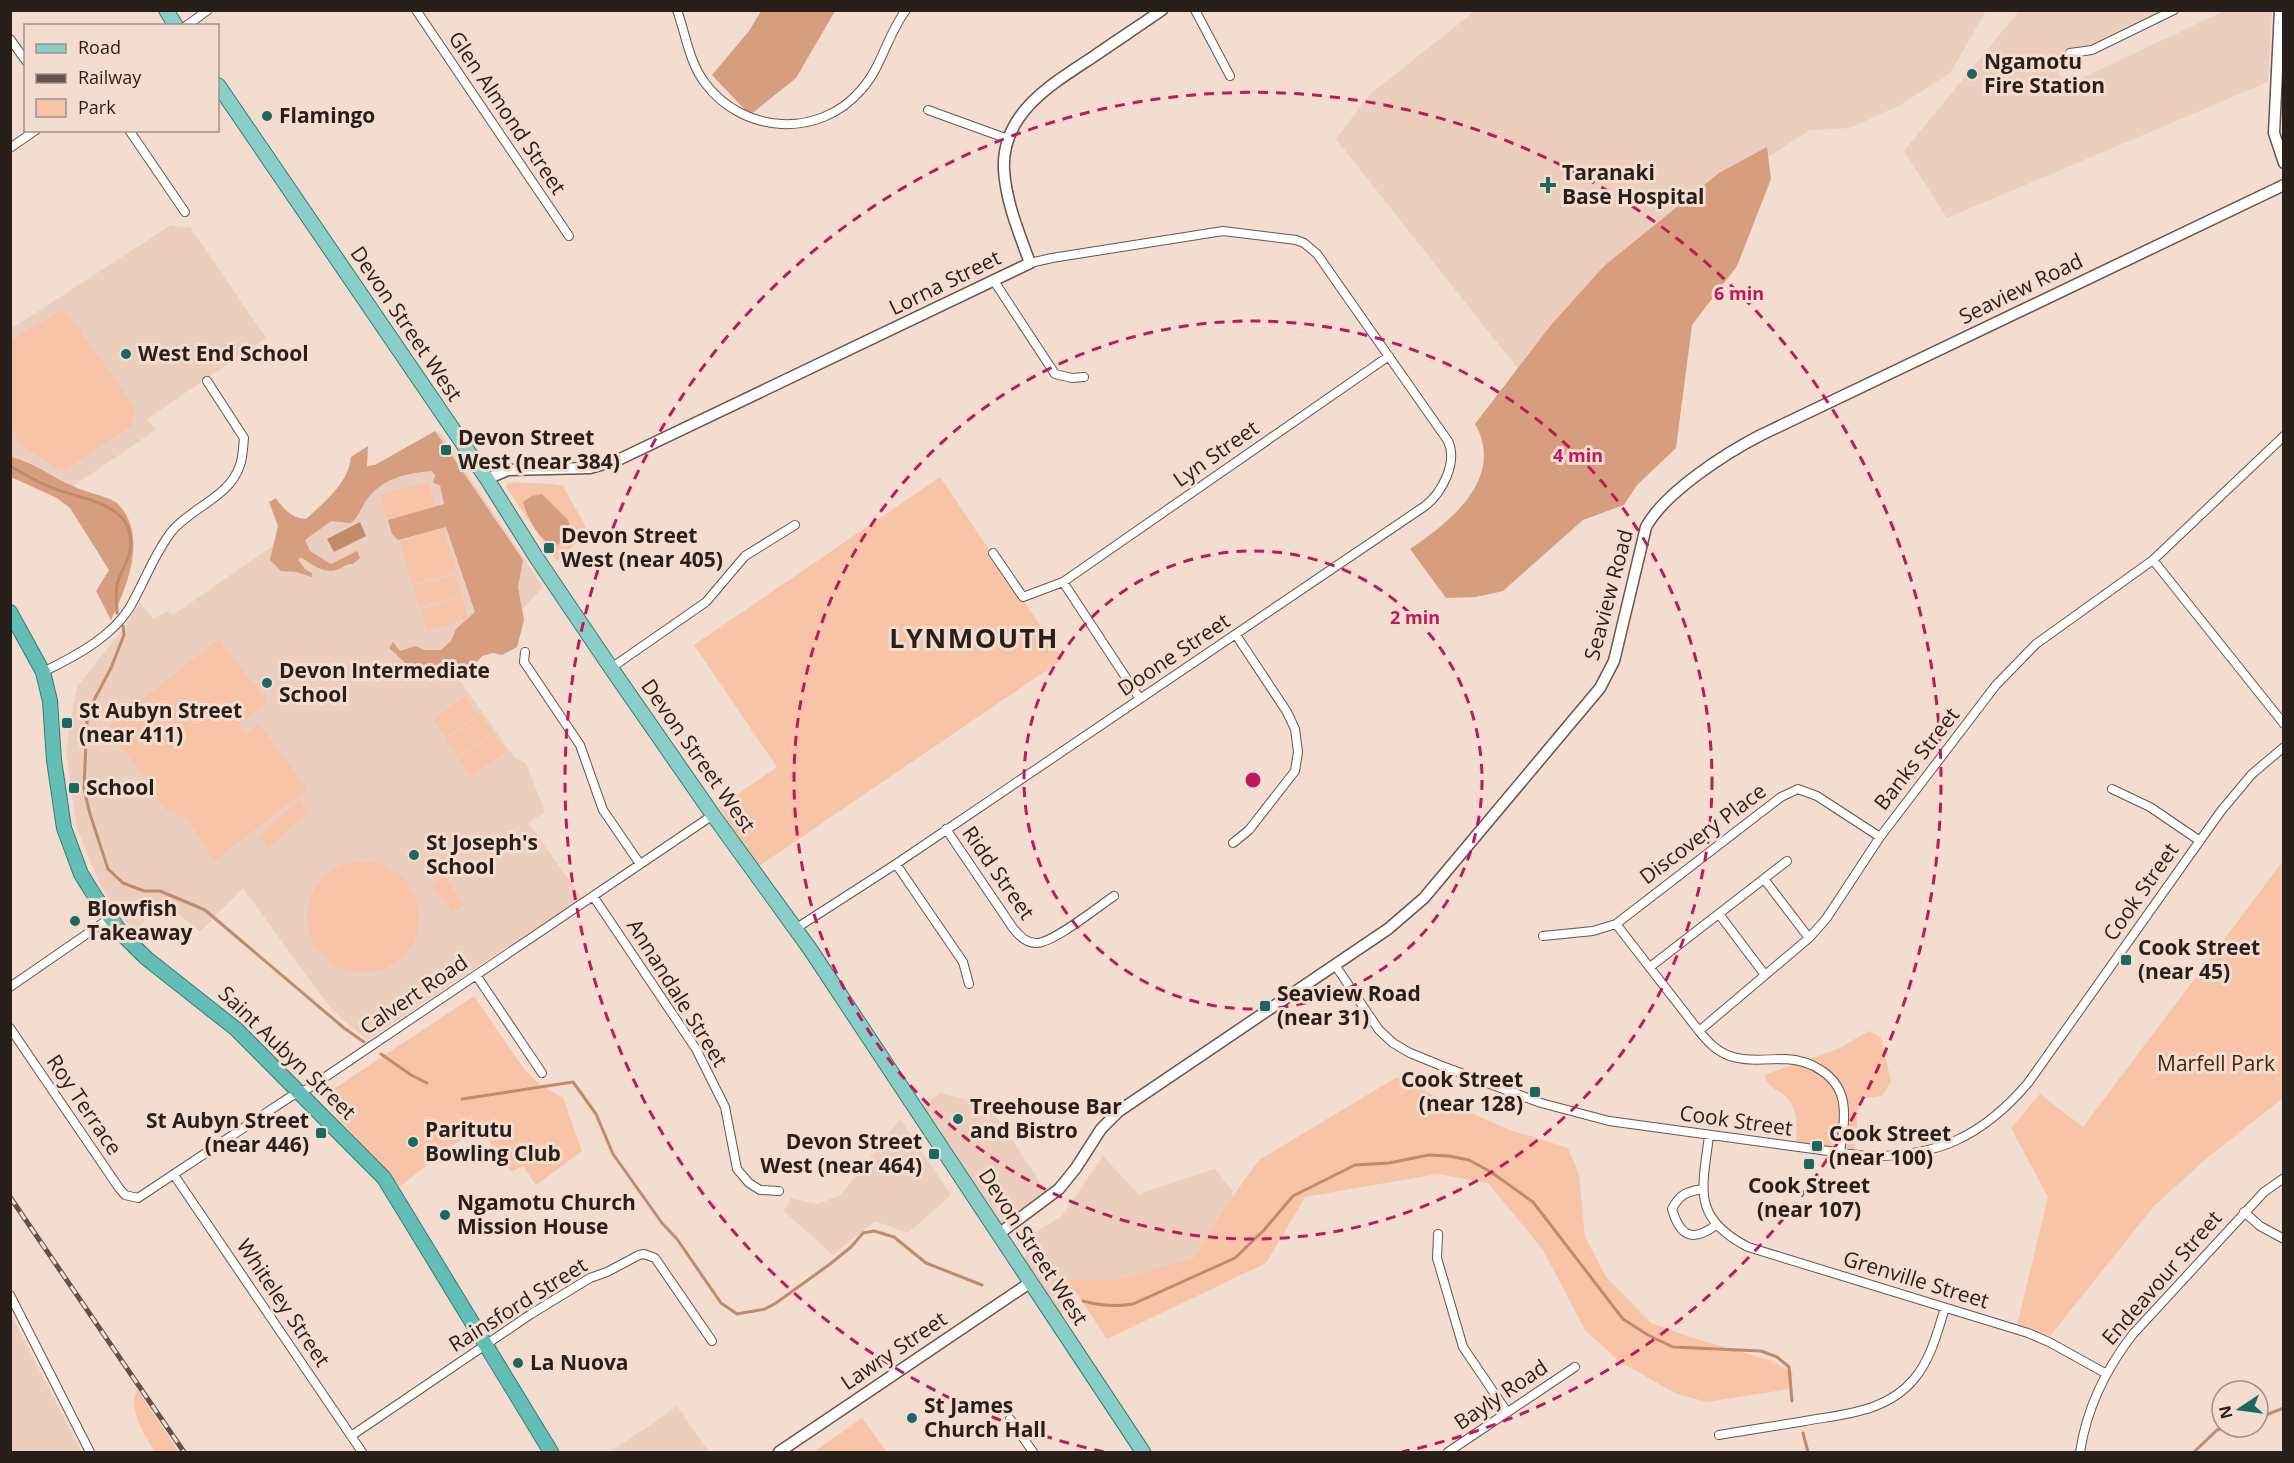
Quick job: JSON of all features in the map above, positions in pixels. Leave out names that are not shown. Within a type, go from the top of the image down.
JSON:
[{"type":"highway","name":"Saint Aubyn Street","points":[[10,612],[43,672],[49,690],[58,788],[67,839],[81,874],[110,918],[146,958],[226,1019],[374,1167],[393,1190],[551,1452]]},
{"type":"main road","points":[[166,10],[175,24]]},
{"type":"main road","name":"Devon Street West","points":[[219,86],[487,479],[536,557],[611,668],[795,929],[1000,1233],[1143,1452]]},
{"type":"street","points":[[189,24],[208,10]]},
{"type":"street","name":"Glen Almond Street","points":[[416,10],[569,236]]},
{"type":"street","points":[[677,10],[692,60],[698,73],[712,91],[732,109],[751,119],[778,125],[813,121],[826,117],[850,102],[869,81],[890,35],[906,10]]},
{"type":"street","points":[[1030,263],[1007,192],[1004,169],[1008,139],[1015,122],[1029,104],[1049,86],[1162,10]]},
{"type":"street","points":[[1196,10],[1230,76]]},
{"type":"street","points":[[2070,52],[2092,50],[2174,10]]},
{"type":"street","points":[[2280,10],[2274,133],[2283,163]]},
{"type":"street","points":[[10,39],[24,58]]},
{"type":"street","points":[[928,110],[1008,139]]},
{"type":"street","points":[[10,148],[33,132]]},
{"type":"street","points":[[130,132],[185,212]]},
{"type":"street","name":"Seaview Road","points":[[1000,1233],[1064,1184],[1108,1120],[1388,929],[1424,898],[1600,688],[1616,655],[1646,527],[1655,512],[1713,463],[1761,435],[2283,185]]},
{"type":"street","name":"Lorna Street","points":[[487,479],[508,470],[590,468],[618,460],[1030,263],[1223,231],[1304,243],[1317,254],[1389,356]]},
{"type":"street","points":[[994,281],[1055,374],[1072,378],[1084,377]]},
{"type":"street","name":"Lyn Street","points":[[993,553],[1023,597],[1063,582],[1389,356]]},
{"type":"street","name":"Doone Street","points":[[795,929],[896,864],[1432,501],[1441,487],[1451,461],[1450,447],[1389,356]]},
{"type":"street","points":[[43,672],[83,650],[118,623],[129,608],[172,532],[186,517],[224,489],[240,466],[244,438],[207,381]]},
{"type":"street","name":"Banks Street","points":[[1699,1030],[1809,938],[1826,919],[1880,837],[1996,685],[2016,663],[2059,625],[2152,560],[2283,436]]},
{"type":"street","points":[[611,668],[706,602],[745,556],[795,525]]},
{"type":"street","points":[[2152,560],[2283,724]]},
{"type":"street","points":[[1063,582],[1140,699]]},
{"type":"street","points":[[1233,843],[1250,830],[1295,771],[1298,752],[1295,729],[1287,712],[1236,635]]},
{"type":"street","points":[[525,652],[524,662],[580,745],[603,810],[640,864]]},
{"type":"street","name":"Cook Street","points":[[1335,965],[1379,1030],[1394,1043],[1410,1053],[1541,1103],[1582,1115],[1709,1136],[1840,1153],[1890,1157],[1940,1147],[1966,1136],[1989,1122],[2007,1107],[2028,1083],[2200,841],[2252,774],[2283,747]]},
{"type":"street","name":"Discovery Place","points":[[1543,936],[1593,931],[1616,924],[1781,797],[1797,789],[1806,790],[1817,796],[1880,837]]},
{"type":"street","points":[[2112,789],[2150,807],[2200,841]]},
{"type":"street","name":"Calvert Road","points":[[132,1198],[143,1196],[290,1097],[309,1088],[713,815]]},
{"type":"street","name":"Ridd Street","points":[[946,829],[1013,928],[1020,937],[1028,941],[1036,943],[1052,938],[1114,896]]},
{"type":"street","points":[[1650,967],[1787,861]]},
{"type":"street","points":[[896,864],[963,962],[969,984]]},
{"type":"street","points":[[1764,879],[1809,938]]},
{"type":"street","name":"Annandale Street","points":[[593,896],[696,1050],[725,1107],[737,1169],[748,1183],[760,1190],[779,1191]]},
{"type":"street","points":[[1719,914],[1765,975]]},
{"type":"street","points":[[10,987],[110,918]]},
{"type":"street","points":[[1616,924],[1713,1047],[1732,1057],[1801,1060],[1815,1065],[1826,1073],[1835,1083],[1843,1100],[1844,1117],[1840,1153]]},
{"type":"street","points":[[476,975],[542,1072]]},
{"type":"street","name":"Roy Terrace","points":[[10,1028],[119,1188],[125,1195],[132,1198]]},
{"type":"street","points":[[1702,1189],[1687,1192],[1678,1197],[1672,1209],[1676,1223],[1683,1232],[1691,1236],[1705,1234],[1716,1226],[1702,1189],[1709,1136]]},
{"type":"street","name":"Whiteley Street","points":[[174,1175],[362,1452]]},
{"type":"street","name":"Endeavour Street","points":[[2080,1452],[2089,1413],[2105,1373],[2133,1334],[2264,1191],[2283,1178]]},
{"type":"street","points":[[2244,1212],[2260,1226],[2283,1239]]},
{"type":"street","name":"Grenville Street","points":[[1716,1226],[1734,1240],[1748,1247],[2028,1333],[2105,1373]]},
{"type":"street","points":[[1438,1234],[1437,1258],[1463,1347],[1507,1412]]},
{"type":"street","name":"Rainsford Street","points":[[351,1436],[590,1278],[644,1254],[655,1258],[660,1264],[712,1341]]},
{"type":"street","name":"Lawry Street","points":[[779,1452],[1031,1282]]},
{"type":"street","points":[[10,1295],[90,1452]]},
{"type":"street","points":[[1719,1435],[1855,1413],[1886,1401],[1907,1386],[1921,1369],[1931,1350],[1945,1308]]},
{"type":"street","name":"Bayly Road","points":[[1448,1452],[1575,1367]]},
{"type":"street","points":[[1010,1419],[1033,1452]]},
{"type":"shaded area","points":[[761,11],[835,11],[796,78],[750,115],[712,75],[749,31]]},
{"type":"shaded area","name":"Taranaki Base Hospital","points":[[1475,11],[1986,11],[1950,73],[1900,105],[1850,128],[1810,130],[1704,199],[1518,369],[1336,139],[1369,95]]},
{"type":"shaded area","points":[[2019,11],[2174,11],[2061,65],[2058,70],[2059,76],[2070,84],[2224,11],[2272,11],[2268,82],[1947,218],[1904,151]]},
{"type":"shaded area","points":[[1767,147],[1771,179],[1737,266],[1692,325],[1676,448],[1637,485],[1624,505],[1583,520],[1503,591],[1476,597],[1446,598],[1410,549],[1456,512],[1469,497],[1479,480],[1484,463],[1483,444],[1475,424],[1551,325],[1604,266],[1719,173]]},
{"type":"shaded area","name":"West End School","points":[[171,225],[180,228],[190,227],[266,338],[147,419],[156,430],[73,486],[25,460],[11,457],[11,329]]},
{"type":"shaded area","points":[[435,431],[523,560],[518,587],[524,620],[517,647],[502,655],[493,653],[482,656],[468,672],[456,665],[442,669],[410,667],[389,648],[393,642],[400,651],[415,646],[424,650],[441,650],[451,641],[456,629],[475,612],[446,527],[398,540],[392,534],[388,520],[444,504],[440,485],[433,483],[435,475],[432,471],[412,473],[385,483],[370,495],[350,523],[331,521],[305,540],[310,551],[331,564],[357,551],[360,558],[353,564],[331,571],[317,567],[300,557],[298,560],[305,569],[312,573],[312,577],[296,572],[281,571],[270,560],[278,526],[269,502],[276,498],[289,513],[306,519],[328,499],[341,483],[351,457],[368,446],[367,466],[375,465]]},
{"type":"shaded area","name":"Devon Intermediate School","points":[[439,431],[543,587],[459,679],[515,758],[526,763],[545,812],[528,823],[582,898],[367,1040],[331,1009],[243,888],[200,932],[165,902],[135,930],[117,913],[100,885],[76,826],[66,747],[77,687],[126,625],[140,602],[153,619],[167,611],[173,615]]},
{"type":"shaded area","points":[[11,457],[117,503],[127,516],[132,530],[132,561],[123,592],[111,620],[96,591],[109,570],[70,508],[57,498],[11,477]]},
{"type":"shaded area","points":[[542,494],[568,520],[573,536],[554,546],[548,543],[534,527],[523,502],[532,496]]},
{"type":"shaded area","points":[[360,522],[366,536],[334,552],[327,539]]},
{"type":"shaded area","points":[[940,1093],[989,1105],[1050,1197],[1000,1228],[920,1107]]},
{"type":"shaded area","points":[[900,1119],[951,1195],[908,1233],[875,1221],[833,1255],[784,1211],[791,1198],[817,1204],[841,1195]]},
{"type":"shaded area","points":[[1103,1156],[1138,1194],[1215,1169],[1233,1192],[1229,1212],[1206,1266],[1079,1291],[1059,1319],[1026,1266],[1025,1239],[1062,1216]]},
{"type":"shaded area","points":[[11,1314],[81,1452],[11,1452]]},
{"type":"shaded area","points":[[677,1406],[709,1452],[609,1452],[649,1426]]},
{"type":"green space","points":[[62,310],[82,330],[136,409],[131,426],[62,471],[22,446],[11,428],[10,341]]},
{"type":"green space","points":[[940,477],[1063,659],[759,866],[719,807],[777,767],[694,645]]},
{"type":"green space","points":[[428,482],[435,507],[387,519],[380,495]]},
{"type":"green space","points":[[507,483],[563,486],[588,531],[557,561],[506,487]]},
{"type":"green space","points":[[443,528],[456,572],[412,584],[400,541]]},
{"type":"green space","points":[[456,575],[462,596],[419,607],[414,586]]},
{"type":"green space","points":[[462,597],[468,619],[427,630],[421,610]]},
{"type":"green space","points":[[219,639],[267,701],[238,725],[246,734],[259,724],[308,789],[214,861],[187,819],[166,810],[153,796],[144,776],[106,728]]},
{"type":"green space","points":[[465,696],[478,714],[446,737],[433,720]]},
{"type":"green space","points":[[480,714],[493,732],[458,757],[445,740]]},
{"type":"green space","points":[[494,733],[507,751],[472,776],[459,759]]},
{"type":"green space","points":[[299,800],[309,811],[268,848],[258,837]]},
{"type":"green space","points":[[363,861],[384,865],[402,878],[415,896],[419,917],[415,938],[402,956],[384,969],[363,973],[342,969],[324,956],[311,938],[307,917],[311,896],[324,878],[342,865]]},
{"type":"green space","name":"Marfell Park","points":[[2283,861],[2283,1098],[2207,1158],[2154,1206],[2050,1336],[2017,1325],[2048,1197],[2011,1128],[2040,1094],[2083,1127]]},
{"type":"green space","points":[[444,876],[464,905],[452,913],[432,885]]},
{"type":"green space","points":[[474,996],[524,1069],[540,1085],[563,1098],[582,1151],[536,1185],[523,1166],[511,1172],[480,1128],[442,1152],[400,1187],[331,1110],[323,1096]]},
{"type":"green space","points":[[1869,1031],[1881,1037],[1891,1082],[1882,1096],[1859,1099],[1854,1154],[1796,1148],[1794,1109],[1787,1098],[1769,1084],[1764,1075],[1838,1049]]},
{"type":"green space","points":[[1397,1077],[1450,1104],[1510,1130],[1568,1148],[1579,1175],[1585,1237],[1606,1277],[1651,1323],[1772,1361],[1793,1373],[1789,1389],[1707,1402],[1677,1394],[1620,1362],[1585,1330],[1543,1250],[1488,1183],[1437,1174],[1305,1197],[1266,1263],[1107,1339],[1068,1280],[1118,1279],[1194,1258],[1230,1200],[1259,1160]]},
{"type":"green space","points":[[137,1389],[179,1452],[156,1452],[154,1450],[138,1420],[134,1404]]},
{"type":"green space","points":[[862,1418],[887,1452],[814,1452]]},
{"type":"waterway","points":[[10,466],[43,484],[104,505],[116,512],[125,522],[130,534],[130,550],[117,585],[117,613]]},
{"type":"waterway","points":[[123,626],[124,635],[111,668],[91,706],[87,720],[84,789],[108,869],[123,883],[144,891],[160,891],[205,910],[344,1028],[364,1042]]},
{"type":"waterway","points":[[381,1054],[427,1083]]},
{"type":"waterway","points":[[462,1099],[573,1082],[596,1114],[613,1154],[662,1223],[677,1239],[721,1303],[737,1314],[765,1309],[776,1303],[830,1264],[851,1247],[863,1233],[874,1231],[894,1237],[926,1263],[982,1285]]},
{"type":"waterway","points":[[1083,1301],[1108,1306],[1133,1304],[1235,1258],[1264,1230],[1293,1196],[1355,1165],[1389,1163],[1429,1155],[1449,1156],[1469,1160],[1491,1172],[1533,1202],[1623,1319],[1673,1347],[1761,1351],[1777,1357],[1789,1367],[1792,1401]]},
{"type":"waterway","points":[[2270,1413],[2284,1408]]},
{"type":"waterway","points":[[1803,1433],[1808,1452]]},
{"type":"waterway","points":[[2194,1452],[2210,1437]]},
{"type":"railway","points":[[10,1197],[184,1452]]},
{"type":"place","name":"Ngamotu Fire Station","points":[[1972,74]]},
{"type":"place","name":"Flamingo","points":[[267,116]]},
{"type":"place","name":"Taranaki Base Hospital","points":[[1548,185]]},
{"type":"place","name":"West End School","points":[[126,354]]},
{"type":"place","name":"Devon Street West (near 384)","points":[[446,450]]},
{"type":"place","name":"Devon Street West (near 405)","points":[[549,548]]},
{"type":"place","name":"Devon Intermediate School","points":[[267,683]]},
{"type":"place","name":"St Aubyn Street (near 411)","points":[[67,723]]},
{"type":"place","name":"School","points":[[74,788]]},
{"type":"place","name":"St Joseph's School","points":[[414,855]]},
{"type":"place","name":"Blowfish Takeaway","points":[[75,921]]},
{"type":"place","name":"Cook Street (near 45)","points":[[2126,960]]},
{"type":"place","name":"Seaview Road (near 31)","points":[[1265,1006]]},
{"type":"place","name":"Cook Street (near 128)","points":[[1535,1092]]},
{"type":"place","name":"Treehouse Bar and Bistro","points":[[958,1119]]},
{"type":"place","name":"St Aubyn Street (near 446)","points":[[321,1133]]},
{"type":"place","name":"Paritutu Bowling Club","points":[[413,1142]]},
{"type":"place","name":"Cook Street (near 100)","points":[[1817,1146]]},
{"type":"place","name":"Devon Street West (near 464)","points":[[934,1154]]},
{"type":"place","name":"Cook Street (near 107)","points":[[1809,1164]]},
{"type":"place","name":"Ngamotu Church Mission House","points":[[445,1215]]},
{"type":"place","name":"La Nuova","points":[[518,1363]]},
{"type":"place","name":"St James Church Hall","points":[[912,1418]]},
{"type":"district","name":"LYNMOUTH","points":[[974,639]]}]
